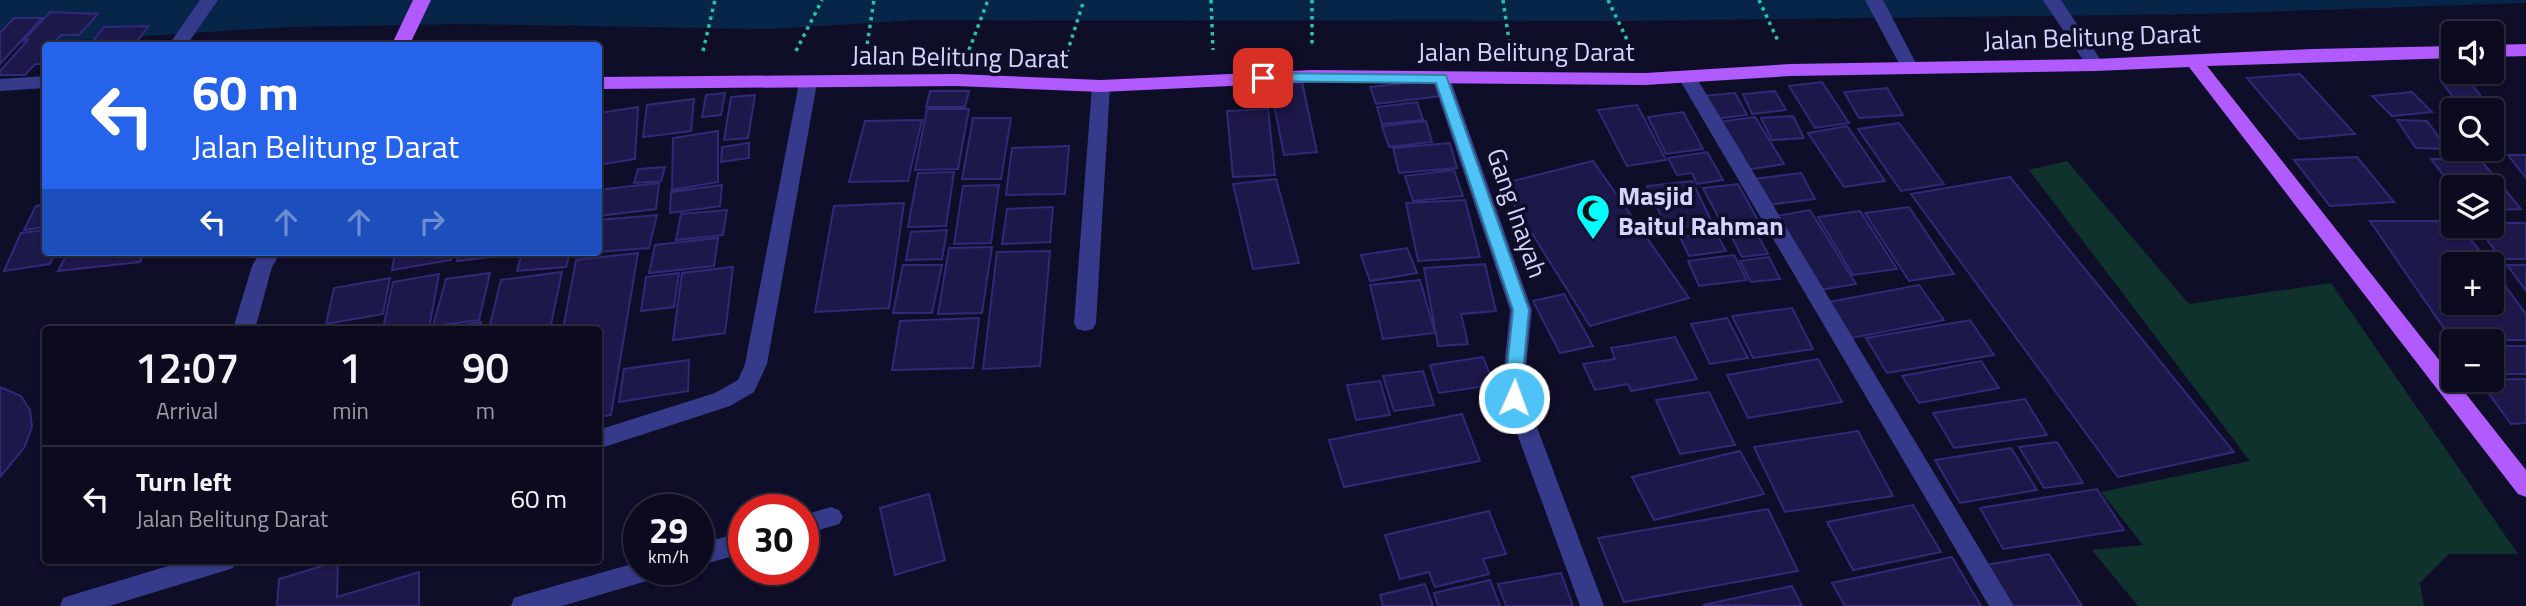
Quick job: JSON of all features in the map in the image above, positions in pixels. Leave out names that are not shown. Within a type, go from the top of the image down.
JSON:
[{"type":"main road","points":[[403,41],[422,0]]},
{"type":"main road","points":[[2504,51],[2526,50]]},
{"type":"main road","name":"Jalan Belitung Darat","points":[[602,83],[956,80],[1101,86],[1312,76],[1645,79],[1791,70],[2095,65],[2441,52]]},
{"type":"main road","points":[[2193,60],[2526,486]]},
{"type":"street","points":[[180,42],[209,0]]},
{"type":"street","points":[[1874,0],[1909,67]]},
{"type":"street","points":[[2052,0],[2095,65]]},
{"type":"street","points":[[1687,77],[2002,606]]},
{"type":"street","name":"Gang Inayah","points":[[1441,78],[1521,310],[1514,398],[1592,606]]},
{"type":"street","points":[[0,85],[42,82]]},
{"type":"street","points":[[602,439],[722,400],[746,386],[756,364],[808,83]]},
{"type":"street","points":[[1086,323],[1101,86]]},
{"type":"street","points":[[245,326],[262,266],[268,256]]},
{"type":"street","points":[[819,520],[831,517]]},
{"type":"street","points":[[72,606],[206,564]]},
{"type":"street","points":[[523,606],[623,577]]},
{"type":"path","points":[[694,82],[715,0]]},
{"type":"path","points":[[780,82],[822,0]]},
{"type":"path","points":[[862,80],[874,0]]},
{"type":"path","points":[[956,80],[988,0]]},
{"type":"path","points":[[1057,84],[1084,0]]},
{"type":"path","points":[[1211,0],[1215,79]]},
{"type":"path","points":[[1312,0],[1312,76]]},
{"type":"path","points":[[1503,0],[1513,79]]},
{"type":"path","points":[[1608,0],[1645,79]]},
{"type":"path","points":[[1759,0],[1791,70]]},
{"type":"green space","points":[[2067,161],[2189,304],[2331,283],[2518,554],[2449,554],[2420,583],[2424,606],[2138,606],[2092,550],[2143,545],[2101,492],[2250,461],[2029,170]]},
{"type":"water","points":[[0,0],[2526,0],[2526,3],[2200,14],[1620,21],[917,20],[771,29],[464,24],[290,27],[0,45]]},
{"type":"building","points":[[50,12],[98,14],[79,35],[61,35],[55,42],[42,42],[42,64],[35,64],[25,75],[0,75],[0,71],[28,40],[24,40]]},
{"type":"building","points":[[14,18],[42,18],[0,64],[0,33]]},
{"type":"building","points":[[149,26],[136,42],[92,42],[104,27]]},
{"type":"building","points":[[2300,74],[2355,134],[2299,139],[2247,78]]},
{"type":"building","points":[[1436,79],[1442,96],[1376,104],[1370,87]]},
{"type":"building","points":[[1302,82],[1317,152],[1284,155],[1270,85]]},
{"type":"building","points":[[1822,82],[1849,123],[1815,128],[1789,86]]},
{"type":"building","points":[[2443,84],[2472,84],[2482,98],[2454,98]]},
{"type":"building","points":[[1887,88],[1903,115],[1859,118],[1844,92]]},
{"type":"building","points":[[930,91],[969,91],[965,107],[926,107]]},
{"type":"building","points":[[1775,91],[1786,110],[1752,114],[1743,94]]},
{"type":"building","points":[[2412,92],[2432,112],[2392,116],[2372,96]]},
{"type":"building","points":[[725,93],[721,115],[702,117],[706,95]]},
{"type":"building","points":[[1735,93],[1747,115],[1714,119],[1702,96]]},
{"type":"building","points":[[755,95],[748,138],[724,140],[731,97]]},
{"type":"building","points":[[694,99],[691,131],[643,137],[647,105]]},
{"type":"building","points":[[1417,102],[1423,120],[1382,124],[1377,107]]},
{"type":"building","points":[[1637,105],[1666,160],[1627,166],[1598,110]]},
{"type":"building","points":[[638,107],[635,159],[602,164],[602,113]]},
{"type":"building","points":[[927,109],[969,109],[958,169],[915,170]]},
{"type":"building","points":[[1268,109],[1275,175],[1233,177],[1227,111]]},
{"type":"building","points":[[1683,112],[1703,149],[1666,154],[1648,117]]},
{"type":"building","points":[[1793,116],[1804,138],[1772,140],[1761,118]]},
{"type":"building","points":[[1755,117],[1784,164],[1745,170],[1718,122]]},
{"type":"building","points":[[973,118],[1011,118],[1001,179],[962,179]]},
{"type":"building","points":[[922,120],[908,181],[849,182],[865,121]]},
{"type":"building","points":[[2397,120],[2427,121],[2441,141],[2441,149],[2416,148]]},
{"type":"building","points":[[1426,121],[1432,142],[1389,147],[1382,126]]},
{"type":"building","points":[[1899,123],[1944,184],[1901,191],[1858,129]]},
{"type":"building","points":[[1847,126],[1885,181],[1844,187],[1808,133]]},
{"type":"building","points":[[718,131],[718,182],[672,190],[673,138]]},
{"type":"building","points":[[749,143],[749,158],[721,162],[722,147]]},
{"type":"building","points":[[1450,143],[1457,168],[1399,173],[1393,148]]},
{"type":"building","points":[[1069,146],[1065,194],[1006,195],[1012,148]]},
{"type":"building","points":[[1707,152],[1723,180],[1697,184],[1692,173],[1677,175],[1668,158]]},
{"type":"building","points":[[2508,155],[2526,155],[2526,178]]},
{"type":"building","points":[[2357,157],[2394,202],[2330,206],[2294,160]]},
{"type":"building","points":[[2431,159],[2482,161],[2493,175],[2443,175]]},
{"type":"building","name":"Masjid Baitul Rahman","points":[[1593,161],[1689,298],[1590,326],[1501,184]]},
{"type":"building","points":[[665,167],[661,181],[634,183],[638,169]]},
{"type":"building","points":[[1454,170],[1463,196],[1413,201],[1405,176]]},
{"type":"building","points":[[954,172],[946,226],[908,227],[918,173]]},
{"type":"building","points":[[1801,173],[1815,199],[1767,205],[1753,179]]},
{"type":"building","points":[[2010,177],[2234,452],[2118,477],[1911,194]]},
{"type":"building","points":[[1276,179],[1299,263],[1253,269],[1233,184]]},
{"type":"building","points":[[1692,181],[1713,224],[1667,229],[1647,186]]},
{"type":"building","points":[[659,183],[656,209],[602,216],[602,190]]},
{"type":"building","points":[[1738,184],[1760,224],[1724,228],[1703,188]]},
{"type":"building","points":[[722,185],[720,206],[670,213],[671,192]]},
{"type":"building","points":[[999,185],[991,243],[954,244],[963,186]]},
{"type":"building","points":[[2504,188],[2521,209],[2504,210]]},
{"type":"building","points":[[1465,200],[1480,257],[1418,261],[1406,203]]},
{"type":"building","points":[[904,203],[889,308],[815,312],[834,206]]},
{"type":"building","points":[[42,205],[42,228],[24,230],[36,206]]},
{"type":"building","points":[[1053,207],[1050,242],[1002,244],[1007,209]]},
{"type":"building","points":[[1909,207],[1954,274],[1909,281],[1865,213]]},
{"type":"building","points":[[727,210],[723,235],[676,240],[681,214]]},
{"type":"building","points":[[1810,210],[1856,284],[1815,291],[1771,217]]},
{"type":"building","points":[[1860,211],[1897,269],[1853,275],[1818,217]]},
{"type":"building","points":[[657,215],[649,248],[602,252],[602,220]]},
{"type":"building","points":[[2370,221],[2441,221],[2441,238],[2470,238],[2480,252],[2441,252],[2441,315],[2504,315],[2504,284],[2526,314],[2526,340],[2504,340],[2504,329],[2444,329]]},
{"type":"building","points":[[2504,223],[2526,223],[2526,259],[2504,259],[2504,252],[2496,252],[2486,238],[2504,238]]},
{"type":"building","points":[[1754,228],[1768,254],[1742,257],[1729,232]]},
{"type":"building","points":[[42,230],[42,256],[53,256],[50,264],[4,271],[21,233]]},
{"type":"building","points":[[947,230],[942,259],[906,260],[911,232]]},
{"type":"building","points":[[1716,233],[1726,251],[1689,256],[1680,237]]},
{"type":"building","points":[[718,238],[714,266],[649,273],[655,245]]},
{"type":"building","points":[[992,247],[982,313],[938,314],[949,248]]},
{"type":"building","points":[[1407,248],[1417,273],[1370,281],[1361,255]]},
{"type":"building","points":[[1050,251],[1040,366],[983,369],[997,252]]},
{"type":"building","points":[[638,253],[611,415],[602,416],[602,326],[564,326],[576,260]]},
{"type":"building","points":[[1734,255],[1747,280],[1699,286],[1688,261]]},
{"type":"building","points":[[66,256],[142,256],[140,262],[58,271]]},
{"type":"building","points":[[394,256],[452,256],[451,260],[392,270]]},
{"type":"building","points":[[458,256],[500,256],[457,261]]},
{"type":"building","points":[[521,256],[569,256],[566,267],[517,271]]},
{"type":"building","points":[[1769,257],[1780,279],[1751,282],[1740,261]]},
{"type":"building","points":[[1485,264],[1496,311],[1461,314],[1468,344],[1438,346],[1424,268]]},
{"type":"building","points":[[903,265],[942,265],[932,313],[893,313]]},
{"type":"building","points":[[2507,265],[2526,265],[2526,291]]},
{"type":"building","points":[[733,267],[725,333],[673,340],[682,273]]},
{"type":"building","points":[[562,272],[551,326],[490,326],[501,280]]},
{"type":"building","points":[[490,273],[479,320],[433,326],[446,279]]},
{"type":"building","points":[[679,273],[674,307],[641,311],[646,277]]},
{"type":"building","points":[[439,274],[430,326],[384,326],[393,282]]},
{"type":"building","points":[[390,278],[383,314],[326,324],[334,288]]},
{"type":"building","points":[[1420,280],[1435,333],[1383,339],[1370,285]]},
{"type":"building","points":[[1919,285],[1944,320],[1852,338],[1829,302]]},
{"type":"building","points":[[1564,294],[1593,346],[1560,353],[1533,301]]},
{"type":"building","points":[[1792,308],[1813,349],[1753,358],[1732,316]]},
{"type":"building","points":[[979,318],[973,368],[892,370],[900,321]]},
{"type":"building","points":[[1727,318],[1748,358],[1710,364],[1691,324]]},
{"type":"building","points":[[1970,320],[1994,355],[1887,373],[1866,338]]},
{"type":"building","points":[[481,322],[480,326],[458,326]]},
{"type":"building","points":[[1675,337],[1697,379],[1631,391],[1628,384],[1595,390],[1583,364],[1615,359],[1611,348]]},
{"type":"building","points":[[2504,346],[2526,346],[2526,374],[2504,374]]},
{"type":"building","points":[[1483,357],[1494,385],[1439,393],[1430,365]]},
{"type":"building","points":[[1818,359],[1842,402],[1748,418],[1727,375]]},
{"type":"building","points":[[689,360],[688,391],[619,402],[624,369]]},
{"type":"building","points":[[1981,361],[1999,388],[1919,403],[1902,376]]},
{"type":"building","points":[[1423,371],[1434,405],[1394,411],[1383,376]]},
{"type":"building","points":[[2504,379],[2526,379],[2526,423],[2511,424],[2488,392],[2504,392]]},
{"type":"building","points":[[1380,381],[1390,415],[1356,420],[1347,385]]},
{"type":"building","points":[[0,387],[21,396],[30,410],[32,427],[24,448],[0,477]]},
{"type":"building","points":[[1709,392],[1735,445],[1680,454],[1656,400]]},
{"type":"building","points":[[2025,399],[2047,435],[1954,448],[1933,413]]},
{"type":"building","points":[[1462,414],[1480,461],[1344,487],[1329,440]]},
{"type":"building","points":[[1858,431],[1893,496],[1785,512],[1754,447]]},
{"type":"building","points":[[2057,442],[2083,483],[2044,488],[2019,447]]},
{"type":"building","points":[[2011,448],[2037,490],[1960,503],[1935,460]]},
{"type":"building","points":[[1740,451],[1764,494],[1654,520],[1632,477]]},
{"type":"building","points":[[2097,489],[2124,530],[2003,549],[1980,508]]},
{"type":"building","points":[[929,494],[945,560],[895,575],[880,508]]},
{"type":"building","points":[[1913,505],[1941,552],[1853,570],[1827,522]]},
{"type":"building","points":[[1768,509],[1798,571],[1624,602],[1598,538]]},
{"type":"building","points":[[1489,511],[1506,554],[1483,559],[1489,574],[1435,587],[1429,572],[1400,579],[1385,535]]},
{"type":"building","points":[[2049,554],[2082,606],[2010,606],[1986,565]]},
{"type":"building","points":[[1952,557],[1981,606],[1845,606],[1832,583]]},
{"type":"building","points":[[328,564],[338,564],[337,597],[419,572],[419,606],[277,606],[279,579]]},
{"type":"building","points":[[1561,573],[1573,606],[1506,606],[1498,584]]},
{"type":"building","points":[[1490,580],[1500,606],[1438,606],[1434,593]]},
{"type":"building","points":[[1425,584],[1433,606],[1383,606],[1380,595]]},
{"type":"building","points":[[1792,586],[1802,606],[1703,605]]},
{"type":"place","name":"Masjid Baitul Rahman","points":[[1593,241]]},
{"type":"route","points":[[1263,78],[1441,78],[1521,310],[1514,398]]}]
